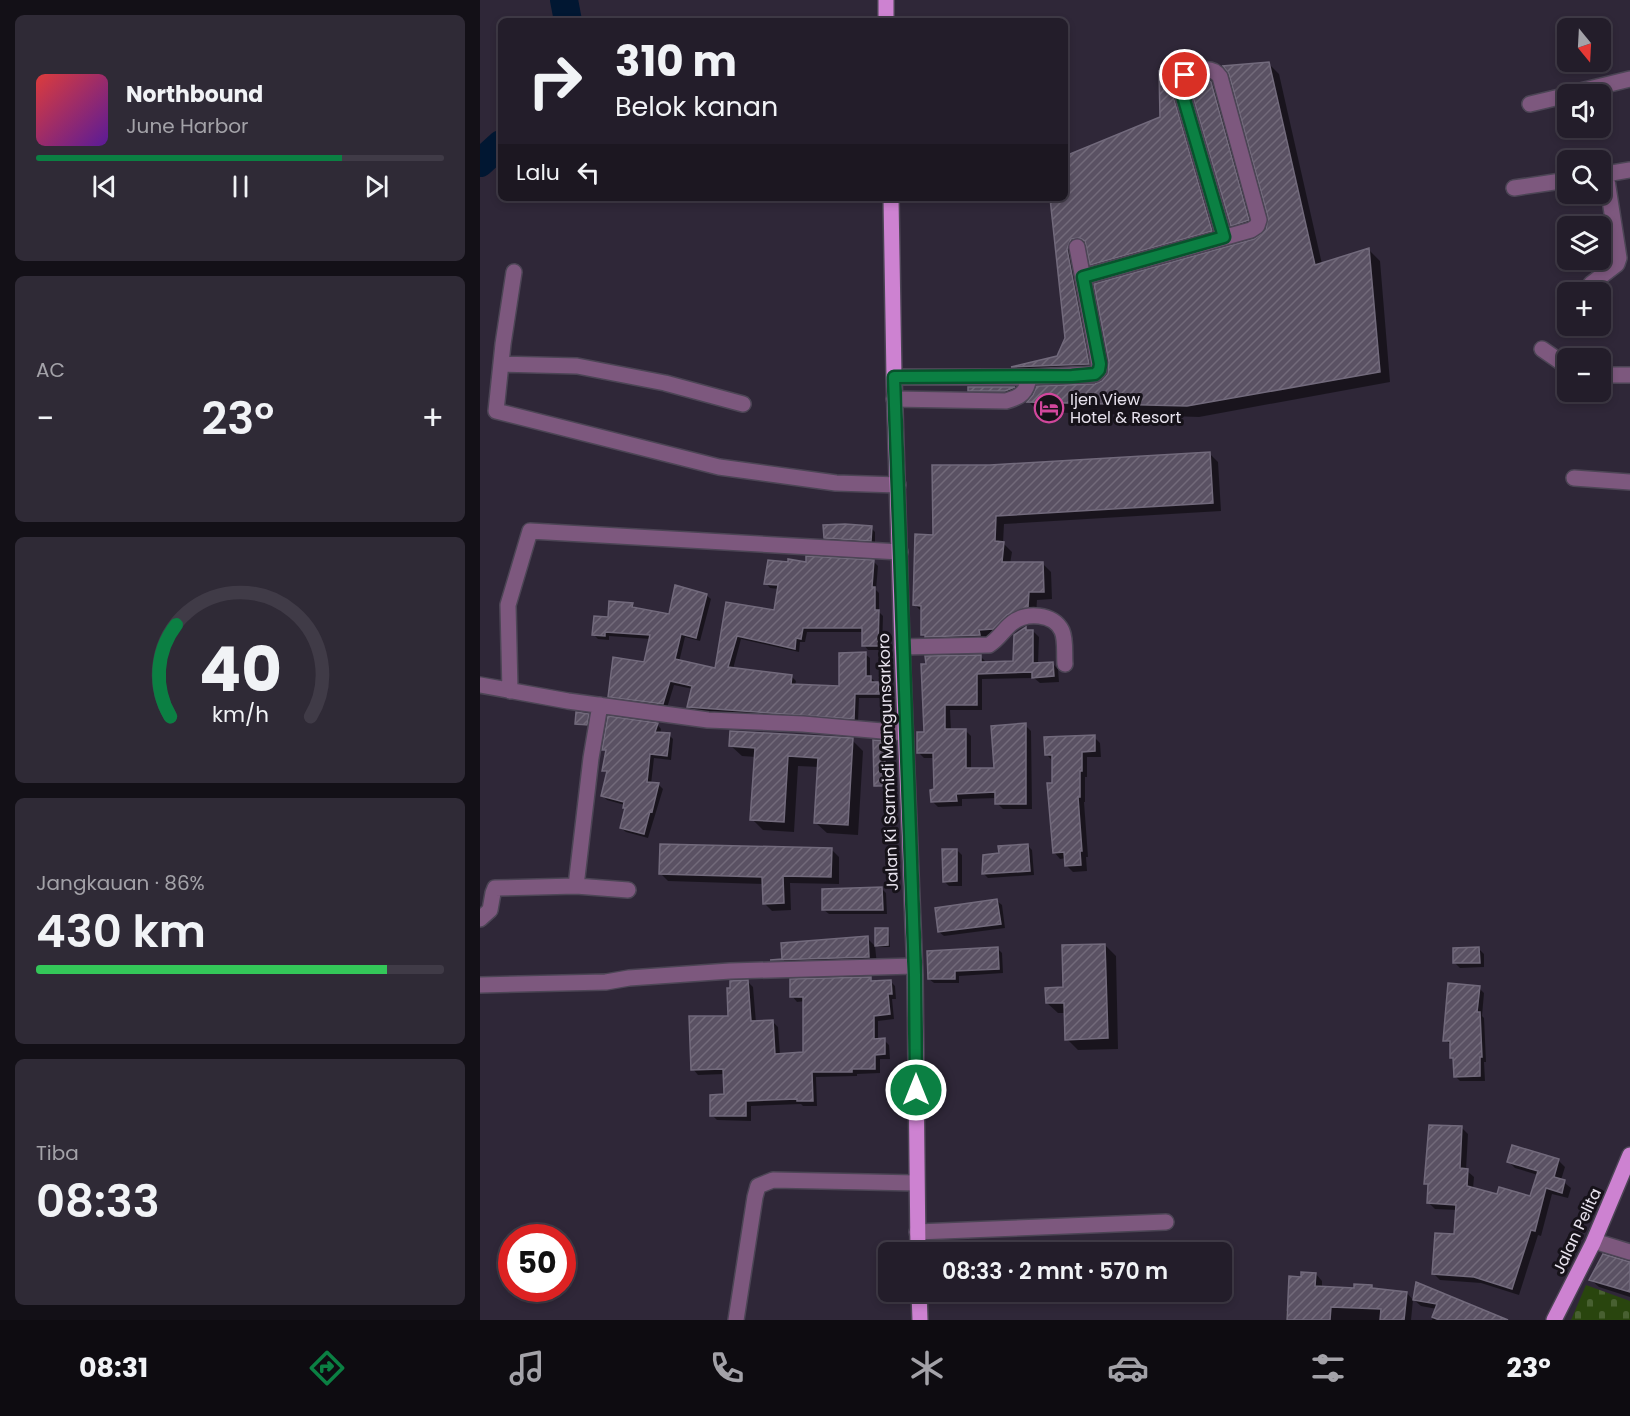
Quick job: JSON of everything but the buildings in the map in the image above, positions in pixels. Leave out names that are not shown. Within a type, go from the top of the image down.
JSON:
[{"type":"main road","points":[[886,0],[886,18]]},
{"type":"main road","name":"Jalan Ki Sarmidi Mangunsarkoro","points":[[891,201],[894,399],[914,966],[918,1242]]},
{"type":"main road","name":"Jalan Pelita","points":[[1554,1320],[1594,1241],[1630,1155]]},
{"type":"main road","points":[[919,1302],[920,1320]]},
{"type":"street","points":[[1083,277],[1251,230],[1257,226],[1259,220],[1220,77],[1216,71],[1210,69],[1185,75],[1180,86],[1224,237]]},
{"type":"street","points":[[1611,84],[1630,79]]},
{"type":"street","points":[[1530,104],[1557,98]]},
{"type":"street","points":[[1611,174],[1630,170]]},
{"type":"street","points":[[1514,188],[1557,182]]},
{"type":"street","points":[[1595,282],[1609,272],[1617,264],[1619,258],[1609,204]]},
{"type":"street","points":[[894,377],[1029,377],[1095,374],[1100,364],[1077,247]]},
{"type":"street","points":[[514,272],[496,411],[720,467],[836,483],[898,485]]},
{"type":"street","points":[[1542,349],[1557,359]]},
{"type":"street","points":[[501,364],[577,366],[665,383],[743,404]]},
{"type":"street","points":[[1611,375],[1630,375]]},
{"type":"street","points":[[894,399],[1006,401],[1023,394],[1028,387],[1029,377]]},
{"type":"street","points":[[1574,478],[1630,482]]},
{"type":"street","points":[[510,691],[508,605],[530,531],[900,552]]},
{"type":"street","points":[[902,647],[989,645],[997,640],[1013,621],[1023,616],[1033,615],[1053,621],[1062,630],[1065,664]]},
{"type":"street","points":[[480,685],[708,720],[803,724],[905,733]]},
{"type":"street","points":[[576,886],[591,758],[600,705]]},
{"type":"street","points":[[480,919],[490,910],[495,888],[576,886],[628,890]]},
{"type":"street","points":[[480,985],[606,982],[629,978],[730,971],[914,966]]},
{"type":"street","points":[[736,1320],[758,1186],[773,1180],[916,1183]]},
{"type":"street","points":[[917,1232],[1166,1222]]},
{"type":"street","points":[[1594,1241],[1630,1252]]},
{"type":"green space","points":[[1586,1285],[1630,1301],[1630,1320],[1571,1320]]},
{"type":"waterway","points":[[564,0],[567,18]]},
{"type":"waterway","points":[[480,163],[498,147]]},
{"type":"place","name":"Ijen View Hotel & Resort","points":[[1049,408]]},
{"type":"route","points":[[916,1090],[915,975],[894,377],[1072,376],[1095,374],[1099,370],[1100,364],[1083,277],[1224,237],[1180,86],[1185,75]]}]
